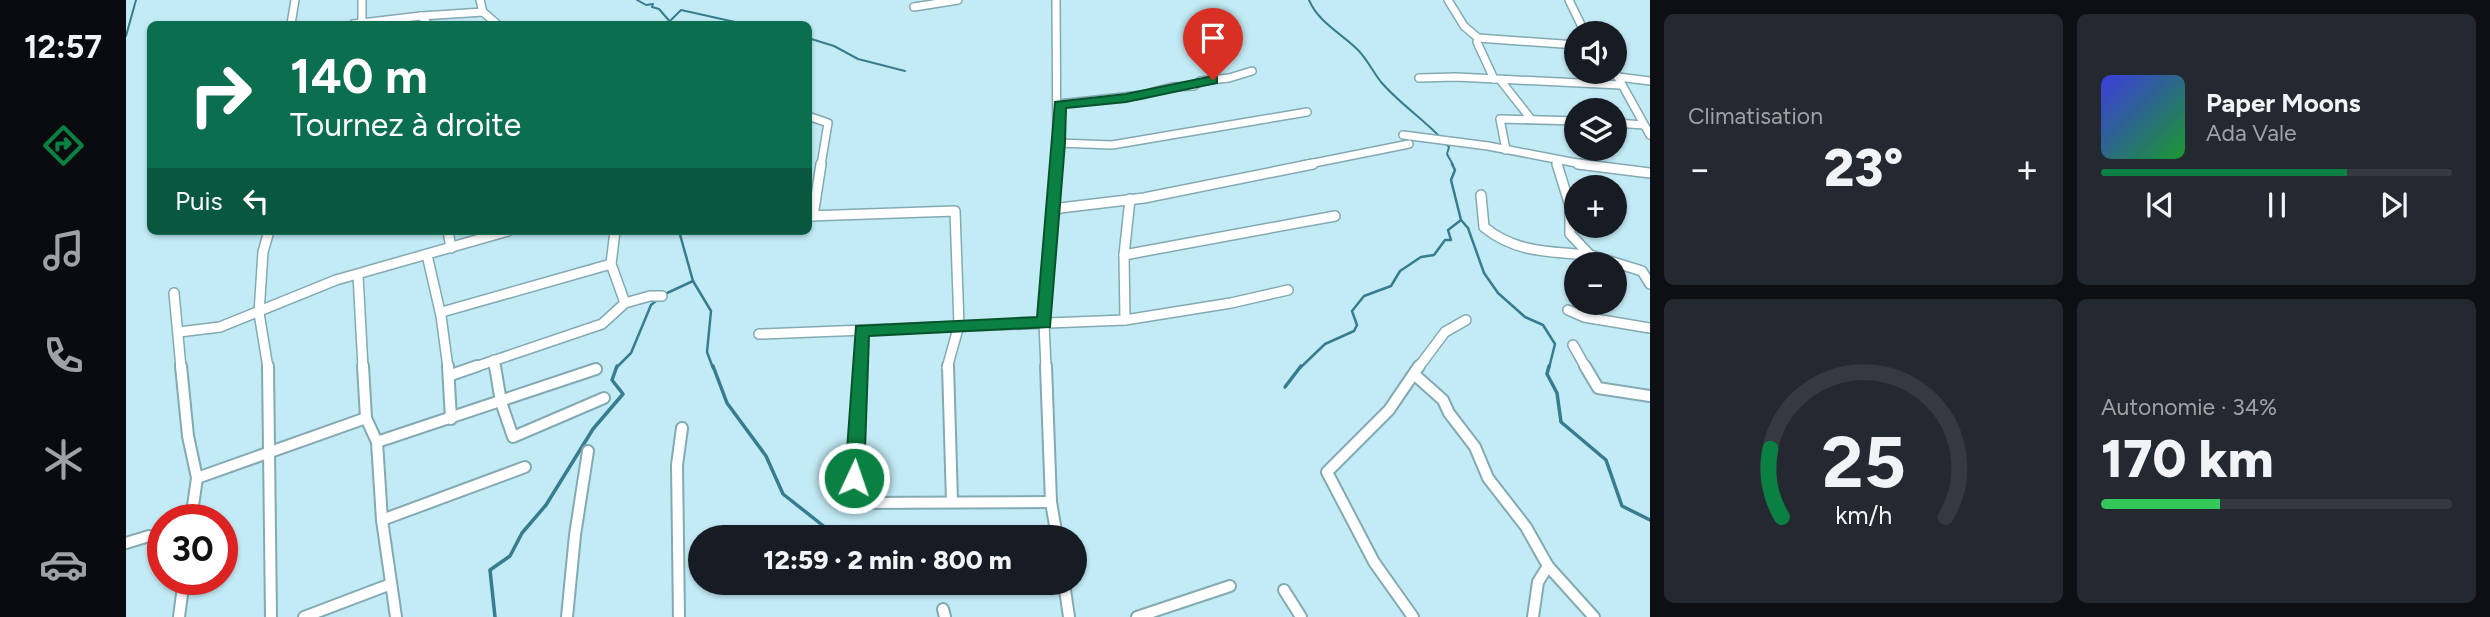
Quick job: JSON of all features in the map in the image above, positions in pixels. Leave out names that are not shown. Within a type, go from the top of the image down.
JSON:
[{"type":"street","points":[[292,21],[295,0]]},
{"type":"street","points":[[362,0],[362,21]]},
{"type":"street","points":[[480,0],[483,12],[494,21]]},
{"type":"street","points":[[914,7],[958,0]]},
{"type":"street","points":[[1055,525],[1051,502],[1044,323],[1059,143],[1056,0]]},
{"type":"street","points":[[1448,0],[1464,26],[1478,38],[1564,44]]},
{"type":"street","points":[[1569,0],[1579,21]]},
{"type":"street","points":[[379,21],[483,12]]},
{"type":"street","points":[[421,16],[425,21]]},
{"type":"street","points":[[1478,38],[1477,42],[1497,80],[1531,120]]},
{"type":"street","points":[[1059,104],[1142,95],[1172,87],[1194,86],[1200,81],[1229,78],[1252,71]]},
{"type":"street","points":[[1419,78],[1564,81]]},
{"type":"street","points":[[1627,79],[1650,81]]},
{"type":"street","points":[[1621,84],[1650,135]]},
{"type":"street","points":[[1059,143],[1112,145],[1307,112]]},
{"type":"street","points":[[812,117],[828,123],[812,211]]},
{"type":"street","points":[[1506,150],[1500,119],[1564,121]]},
{"type":"street","points":[[1627,124],[1644,125]]},
{"type":"street","points":[[1403,135],[1506,150],[1601,168],[1650,173]]},
{"type":"street","points":[[1054,212],[1060,208],[1130,199],[1409,144]]},
{"type":"street","points":[[1556,160],[1570,206],[1570,234],[1587,252]]},
{"type":"street","points":[[1481,195],[1484,227],[1498,238],[1528,249],[1564,252]]},
{"type":"street","points":[[1125,320],[1124,256],[1130,199]]},
{"type":"street","points":[[812,216],[955,211],[959,325],[946,373],[952,502]]},
{"type":"street","points":[[1124,256],[1335,216]]},
{"type":"street","points":[[268,235],[263,252],[259,313],[268,362],[271,617]]},
{"type":"street","points":[[449,235],[451,248]]},
{"type":"street","points":[[178,332],[210,330],[259,313],[328,283],[495,235]]},
{"type":"street","points":[[615,235],[611,264],[625,303]]},
{"type":"street","points":[[427,255],[442,312],[451,375],[451,419]]},
{"type":"street","points":[[442,312],[611,264]]},
{"type":"street","points":[[1627,266],[1642,271],[1650,284]]},
{"type":"street","points":[[358,275],[366,418],[377,442],[382,520],[396,617]]},
{"type":"street","points":[[759,334],[1125,320],[1231,303],[1288,290]]},
{"type":"street","points":[[174,293],[188,436],[197,478],[193,504]]},
{"type":"street","points":[[451,375],[602,324],[625,303],[650,296],[662,296]]},
{"type":"street","points":[[1579,315],[1650,328]]},
{"type":"street","points":[[1413,617],[1374,562],[1327,472],[1395,401],[1453,323],[1466,320]]},
{"type":"street","points":[[862,330],[853,503],[1051,502]]},
{"type":"street","points":[[1573,345],[1598,388],[1650,396]]},
{"type":"street","points":[[494,360],[501,402],[513,437],[604,398]]},
{"type":"street","points":[[377,442],[596,369]]},
{"type":"street","points":[[1415,375],[1443,400],[1449,413],[1475,447],[1488,478],[1526,527],[1548,566],[1594,617]]},
{"type":"street","points":[[197,478],[366,418]]},
{"type":"street","points":[[679,617],[677,465],[682,428]]},
{"type":"street","points":[[567,617],[575,535],[588,451]]},
{"type":"street","points":[[382,520],[525,467]]},
{"type":"street","points":[[126,543],[147,537]]},
{"type":"street","points":[[1533,617],[1538,582],[1548,566]]},
{"type":"street","points":[[304,617],[391,584]]},
{"type":"street","points":[[1137,617],[1230,586]]},
{"type":"street","points":[[1284,590],[1301,617]]},
{"type":"street","points":[[179,617],[182,595]]},
{"type":"street","points":[[1066,595],[1069,617]]},
{"type":"waterway","points":[[126,36],[136,0]]},
{"type":"waterway","points":[[637,0],[646,5],[653,4],[652,7],[659,9],[669,21]]},
{"type":"waterway","points":[[1309,0],[1324,21],[1361,54],[1388,90],[1441,138]]},
{"type":"waterway","points":[[671,20],[681,10],[730,21]]},
{"type":"waterway","points":[[812,39],[834,46],[858,59],[905,71]]},
{"type":"waterway","points":[[1445,143],[1449,147],[1447,154],[1453,165]]},
{"type":"waterway","points":[[1452,164],[1455,170],[1451,180],[1461,220]]},
{"type":"waterway","points":[[1300,368],[1325,344],[1354,331],[1357,325],[1352,311],[1364,296],[1391,286],[1400,271],[1421,257],[1434,255],[1445,240],[1451,240],[1448,230],[1461,220]]},
{"type":"waterway","points":[[1461,220],[1468,228],[1484,273],[1498,293],[1525,317],[1543,325],[1555,344],[1549,368]]},
{"type":"waterway","points":[[680,235],[693,281]]},
{"type":"waterway","points":[[665,294],[693,281]]},
{"type":"waterway","points":[[693,281],[711,311],[707,352],[713,368]]},
{"type":"waterway","points":[[616,368],[631,353],[651,305],[657,300]]},
{"type":"waterway","points":[[713,366],[727,403],[766,456],[783,494],[822,525]]},
{"type":"waterway","points":[[1285,387],[1301,366]]},
{"type":"waterway","points":[[1549,366],[1547,374],[1557,393],[1561,422],[1606,460],[1622,506],[1650,520]]},
{"type":"waterway","points":[[495,617],[490,570],[510,556],[522,533],[546,505],[593,429],[623,394],[612,380],[616,368]]},
{"type":"route","points":[[854,478],[862,330],[1044,323],[1059,143],[1059,104],[1126,98],[1213,80]]}]
